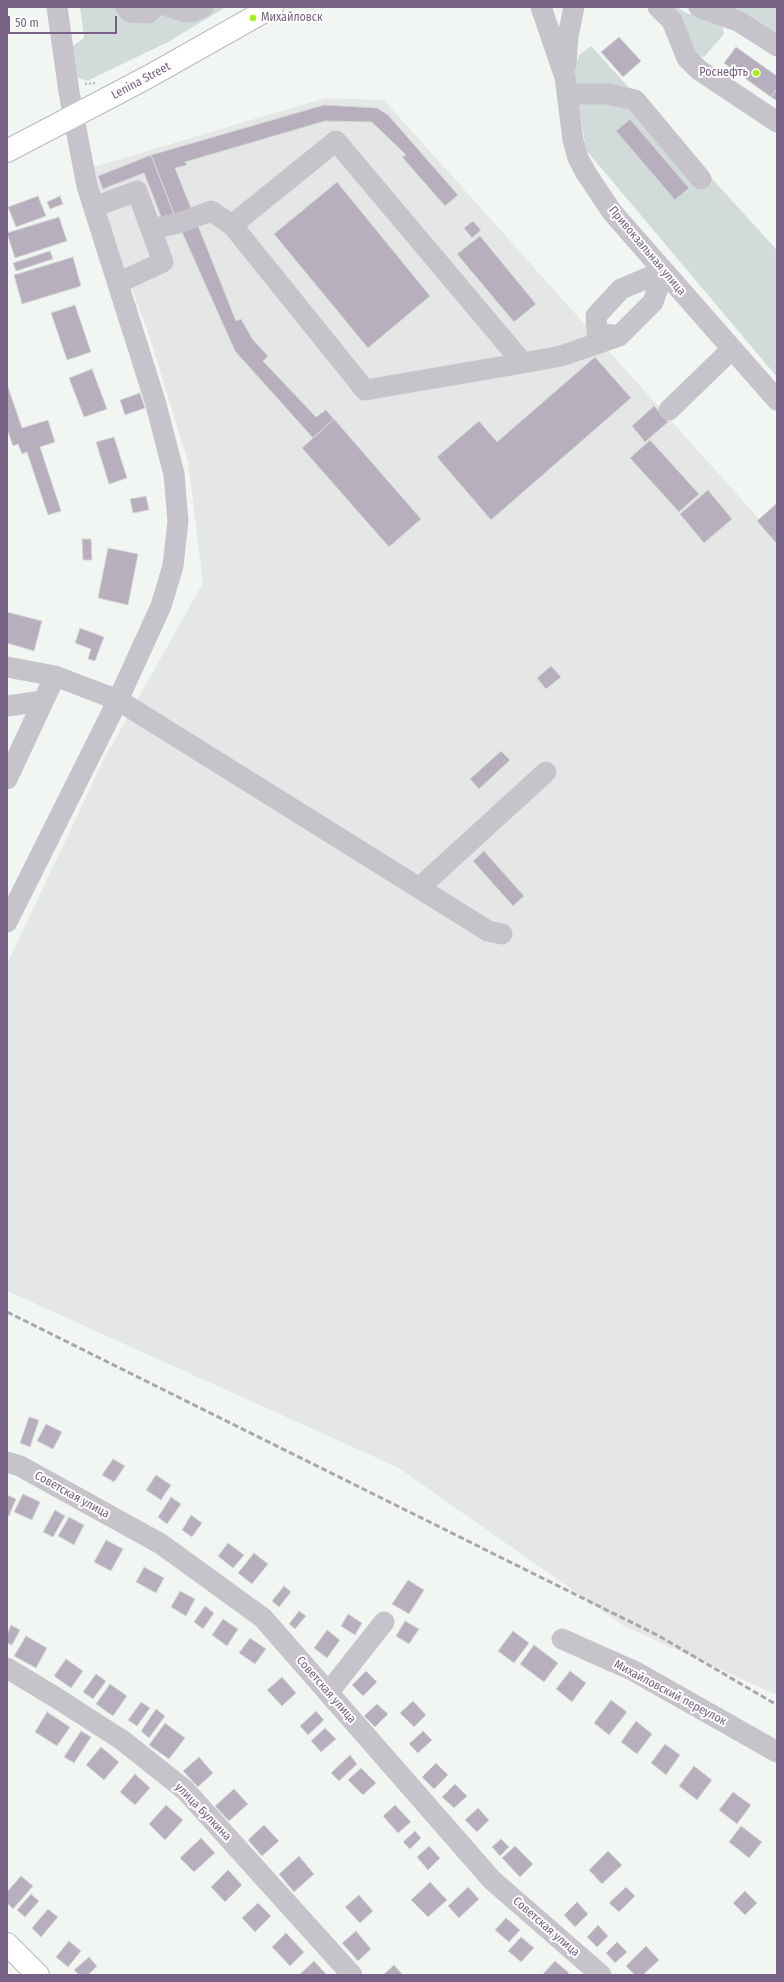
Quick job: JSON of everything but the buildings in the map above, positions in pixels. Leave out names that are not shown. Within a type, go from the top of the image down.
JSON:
[{"type":"main road","name":"Lenina Street","points":[[7,151],[73,117],[272,7]]},
{"type":"main road","points":[[7,1944],[38,1975]]},
{"type":"street","points":[[7,922],[118,700],[161,606],[173,566],[178,521],[174,474],[155,401],[88,186],[73,117],[57,7]]},
{"type":"street","points":[[126,7],[130,12],[148,12],[156,7]]},
{"type":"street","points":[[170,7],[185,12],[191,12],[203,7]]},
{"type":"street","name":"Привокзальная улица","points":[[541,7],[566,86]]},
{"type":"street","name":"Привокзальная улица","points":[[574,7],[568,36],[566,86],[573,140],[578,158],[586,173],[612,212],[777,400]]},
{"type":"street","points":[[658,7],[672,21],[687,58],[699,70],[777,122]]},
{"type":"street","points":[[699,7],[738,21],[777,46]]},
{"type":"street","points":[[566,86],[635,100],[701,179]]},
{"type":"street","points":[[232,225],[336,141],[523,363]]},
{"type":"street","points":[[94,206],[137,191],[164,262],[118,282]]},
{"type":"street","points":[[151,229],[179,223],[211,211],[232,225],[365,390],[561,356],[618,336],[653,302],[664,271]]},
{"type":"street","points":[[618,336],[598,333],[596,316],[621,289],[664,271]]},
{"type":"street","points":[[668,410],[732,349]]},
{"type":"street","points":[[7,667],[54,676],[118,700],[488,931],[502,934]]},
{"type":"street","points":[[7,779],[54,676]]},
{"type":"street","points":[[7,706],[43,701]]},
{"type":"street","points":[[419,888],[546,772]]},
{"type":"street","name":"Советская улица","points":[[7,1462],[27,1470],[161,1544],[263,1618],[492,1880],[601,1975]]},
{"type":"street","points":[[328,1693],[384,1622]]},
{"type":"street","name":"Михайловский переулок","points":[[562,1639],[634,1671],[777,1752]]},
{"type":"street","name":"улица Булкина","points":[[7,1668],[122,1740],[185,1790],[352,1975]]},
{"type":"shaded area","points":[[80,7],[226,7],[168,42],[87,81],[78,78],[73,46],[84,38]]},
{"type":"shaded area","points":[[668,7],[677,7],[686,13],[716,22],[723,28],[724,34],[704,57],[698,56]]},
{"type":"shaded area","points":[[724,7],[777,7],[777,37]]},
{"type":"shaded area","points":[[591,46],[777,250],[777,377],[586,150],[574,72],[579,55]]},
{"type":"shaded area","points":[[325,98],[384,100],[777,539],[777,1695],[624,1626],[397,1467],[7,1291],[7,964],[104,759],[203,583],[188,462],[150,338],[87,169]]},
{"type":"railway","points":[[7,1312],[659,1636],[777,1705]]},
{"type":"place","name":"Михайловск","points":[[253,18]]},
{"type":"place","name":"Роснефть","points":[[756,73]]}]
